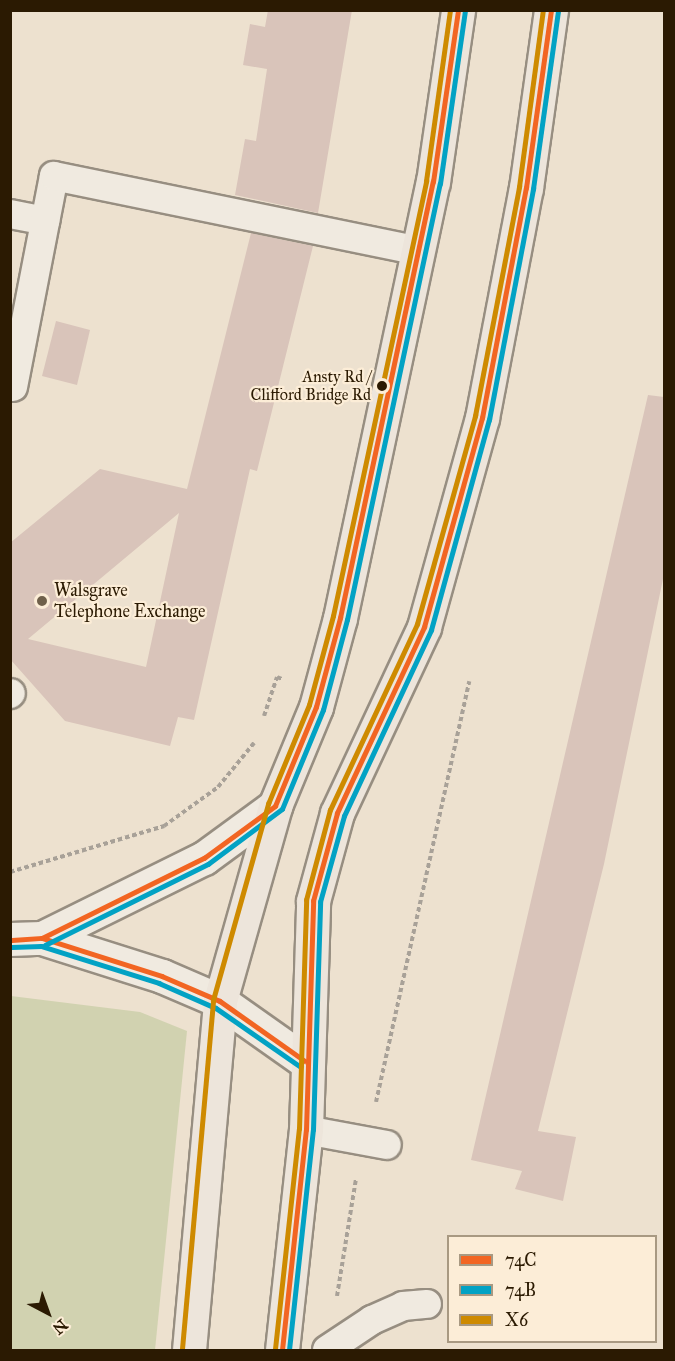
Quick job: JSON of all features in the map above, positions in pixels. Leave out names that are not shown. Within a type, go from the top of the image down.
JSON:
[{"type":"highway","points":[[189,1350],[220,1001],[280,791],[319,690],[386,418],[419,250],[458,10]]},
{"type":"highway","points":[[282,1350],[306,1130],[305,1061],[313,901],[337,813],[424,627],[479,429],[526,188],[552,10]]},
{"type":"main road","points":[[26,939],[204,858],[280,791]]},
{"type":"main road","points":[[26,939],[220,1001],[305,1061]]},
{"type":"lane","points":[[13,387],[54,176],[419,250]]},
{"type":"lane","points":[[10,214],[45,221]]},
{"type":"lane","points":[[306,1130],[377,1143]]},
{"type":"lane","points":[[328,1349],[403,1306],[427,1304]]},
{"type":"path","points":[[263,720],[277,677],[319,690]]},
{"type":"path","points":[[328,1349],[377,1143],[469,681]]},
{"type":"path","points":[[10,872],[164,826],[218,787],[259,730]]},
{"type":"green space","points":[[11,996],[140,1012],[187,1031],[155,1350],[11,1350]]},
{"type":"building","points":[[268,10],[352,10],[318,213],[235,195],[245,139],[256,141],[267,69],[243,65],[250,24],[265,27]]},
{"type":"building","name":"Walsgrave Telephone Exchange","points":[[251,233],[313,246],[257,471],[250,469],[194,720],[178,717],[170,746],[65,721],[10,659],[10,543],[100,469],[187,489]],"holes":[[[179,513],[146,667],[28,639]]]},
{"type":"building","points":[[56,321],[90,330],[77,385],[42,376]]},
{"type":"building","points":[[648,395],[664,397],[664,574],[604,864],[538,1131],[576,1137],[563,1201],[515,1189],[522,1171],[471,1160]]},
{"type":"transit line","name":"X6","points":[[182,1349],[213,1000],[268,804],[309,705],[333,616],[426,181],[450,10]]},
{"type":"transit line","name":"74C","points":[[42,938],[204,858],[275,806],[316,707],[340,618],[433,182],[458,10]]},
{"type":"transit line","name":"X6","points":[[275,1349],[299,1129],[306,900],[330,810],[417,624],[475,416],[519,187],[543,10]]},
{"type":"transit line","name":"74C","points":[[282,1350],[306,1130],[313,901],[337,813],[424,627],[482,418],[526,188],[551,10]]},
{"type":"transit line","name":"74B","points":[[45,945],[208,864],[282,809],[323,710],[347,620],[440,184],[465,11]]},
{"type":"transit line","name":"74B","points":[[289,1350],[313,1130],[320,902],[344,816],[431,630],[489,420],[533,189],[558,11]]},
{"type":"transit line","name":"74C","points":[[12,940],[42,938],[162,976],[220,1001],[305,1061]]},
{"type":"transit line","name":"74B","points":[[12,947],[41,946],[159,983],[216,1008],[301,1067]]},
{"type":"place","name":"Ansty Rd / Clifford Bridge Rd","points":[[382,386]]},
{"type":"place","name":"Walsgrave Telephone Exchange","points":[[42,601]]}]
